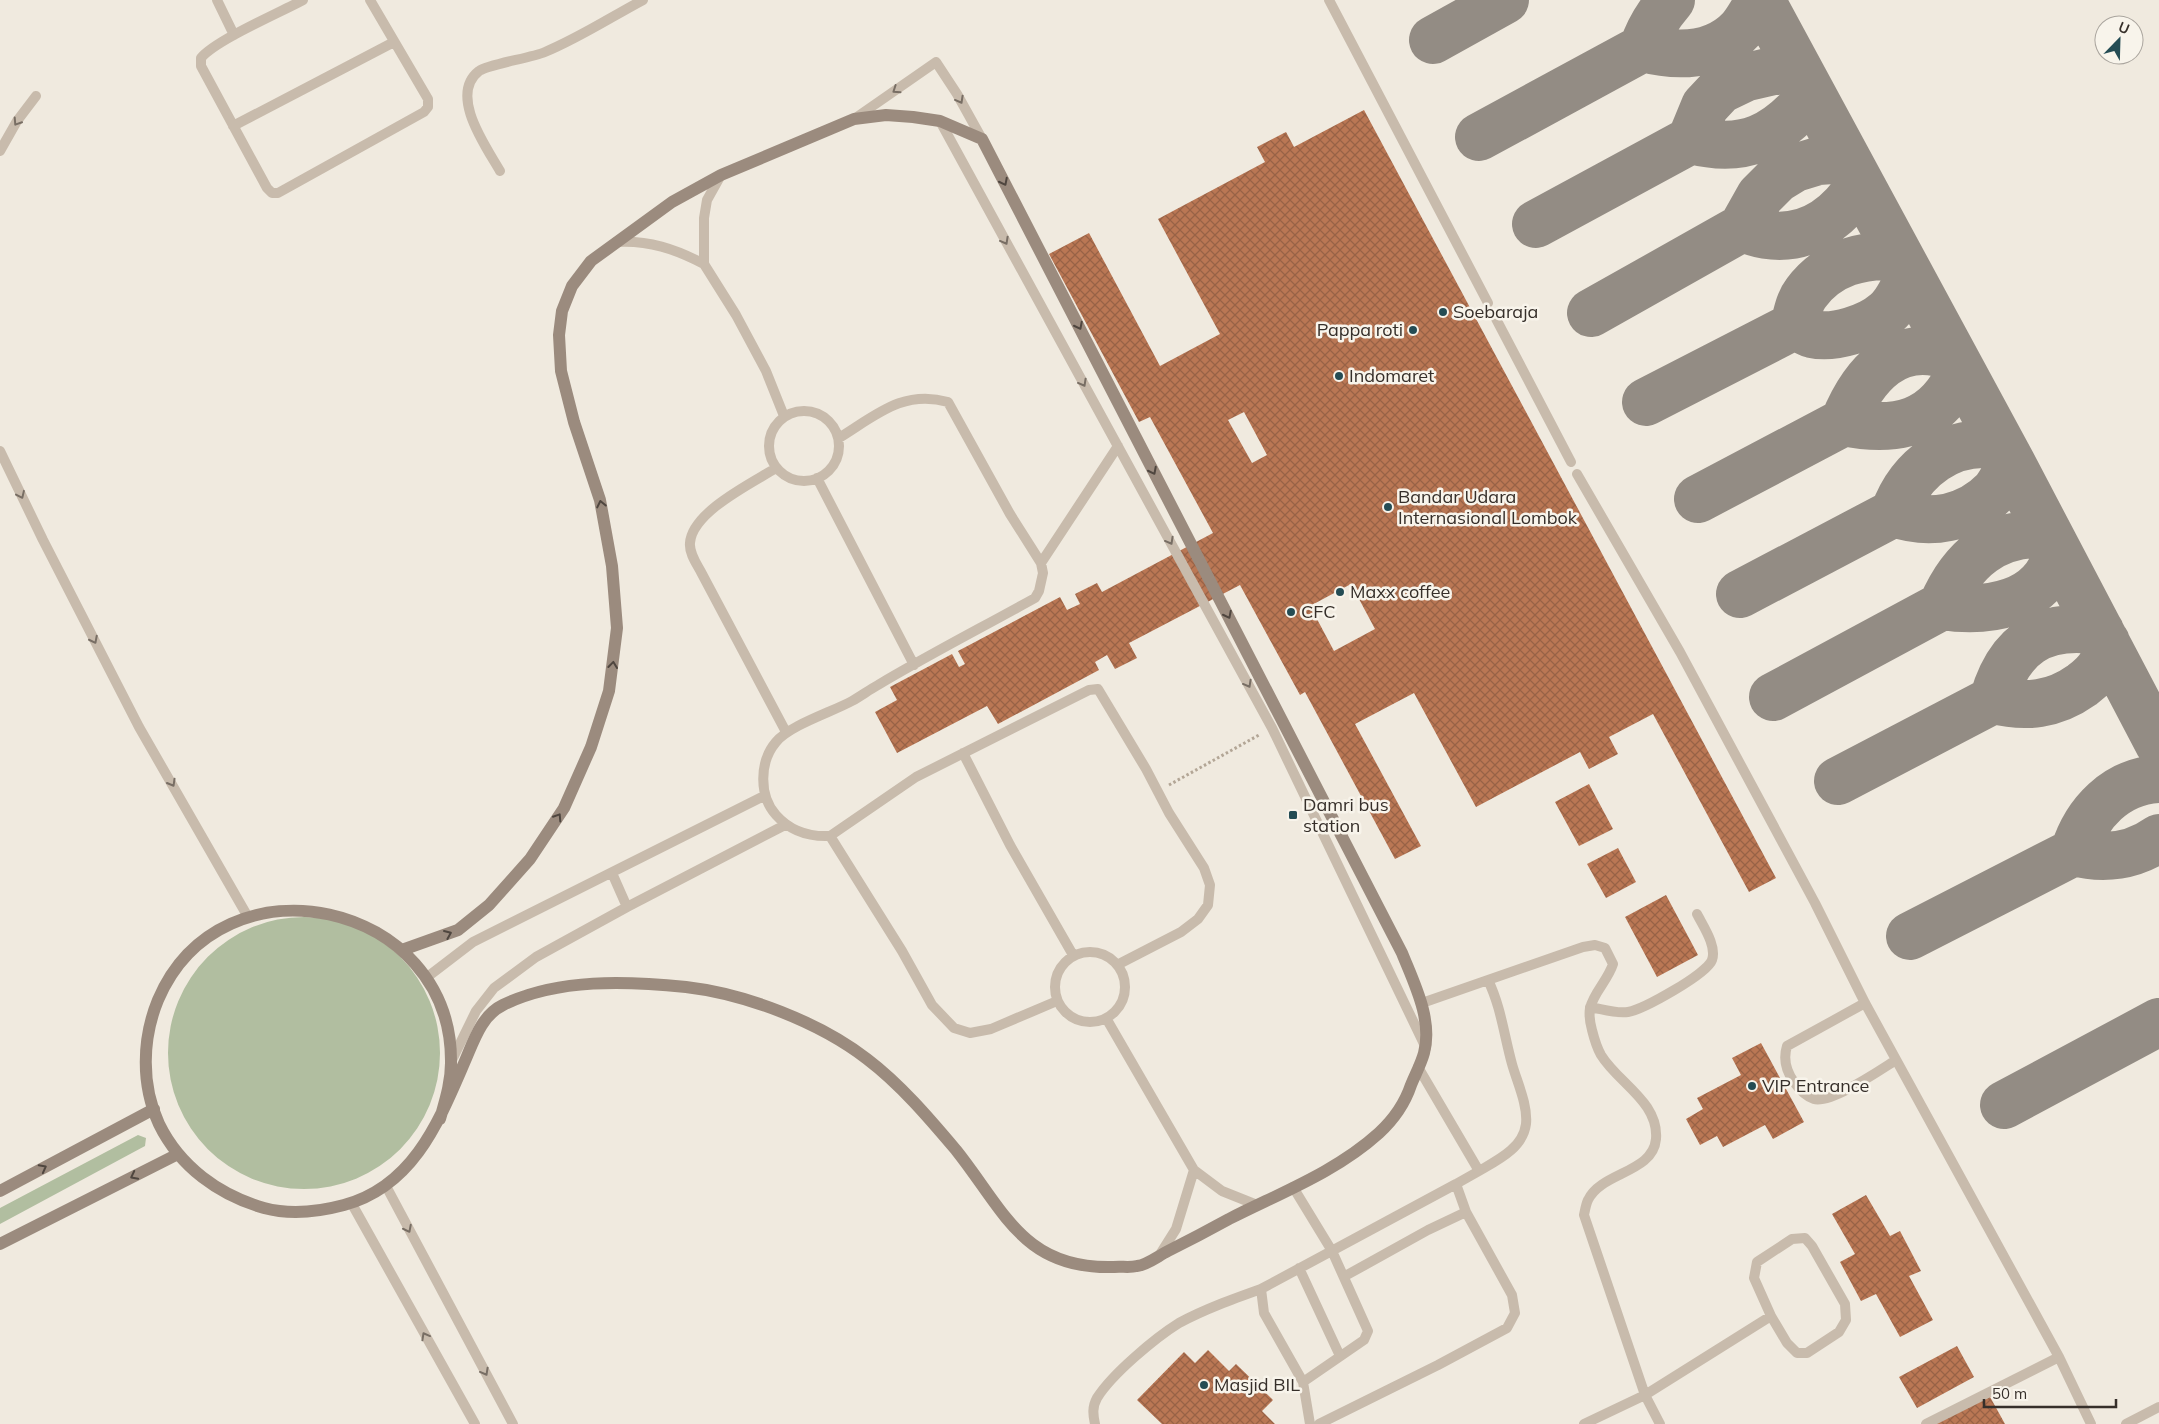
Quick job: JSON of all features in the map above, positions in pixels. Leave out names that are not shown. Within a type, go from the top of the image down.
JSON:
[{"type":"street","points":[[402,950],[458,930],[490,905],[530,859],[564,808],[591,747],[609,691],[618,628],[612,566],[600,500],[574,422],[561,371],[559,335],[562,311],[572,286],[591,261],[672,202],[721,175],[854,118],[886,115],[940,121],[982,139],[1402,953],[1422,1003],[1426,1049],[1407,1097],[1385,1128],[1347,1159],[1141,1266],[1095,1268],[1064,1261],[1032,1246],[1009,1222],[958,1153],[911,1100],[866,1058],[819,1030],[765,1005],[691,988],[611,982],[544,990],[497,1007],[478,1030],[440,1119],[418,1156],[386,1186],[352,1204],[314,1212],[276,1211],[239,1201],[206,1181],[178,1154],[164,1132],[154,1109],[147,1081],[146,1052],[150,1023],[160,996],[175,971],[194,949],[218,931],[248,917],[280,910],[313,910],[345,916],[375,930],[402,950],[426,978],[440,1004],[448,1032],[451,1062],[448,1091],[440,1119]]},
{"type":"street","points":[[0,1191],[154,1109]]},
{"type":"street","points":[[0,1244],[178,1154]]},
{"type":"lane","points":[[217,0],[234,35]]},
{"type":"lane","points":[[303,0],[234,35],[206,52],[201,58],[201,66],[267,188],[272,192],[278,193],[424,112],[428,107],[428,99],[370,0]]},
{"type":"lane","points":[[500,171],[474,126],[468,110],[468,92],[472,81],[480,71],[546,52],[644,0]]},
{"type":"lane","points":[[1329,0],[1488,303]]},
{"type":"lane","points":[[233,126],[394,42]]},
{"type":"lane","points":[[854,118],[936,62],[957,94],[982,139]]},
{"type":"lane","points":[[0,151],[16,122],[36,96]]},
{"type":"lane","points":[[940,121],[1272,728],[1426,1049]]},
{"type":"lane","points":[[704,264],[704,218],[707,200],[721,175]]},
{"type":"lane","points":[[615,242],[653,243],[681,252],[704,264],[740,323],[766,371],[784,416]]},
{"type":"lane","points":[[1494,315],[1571,462]]},
{"type":"lane","points":[[838,438],[899,401],[918,397],[934,398],[948,402],[1010,514],[1041,563],[1043,573],[1039,591],[1035,598],[847,704],[786,732],[775,743],[767,757],[764,772],[764,796],[770,808],[785,825],[814,837],[830,836],[916,777],[1095,688],[1100,691],[1169,813],[1204,868],[1210,885],[1208,905],[1198,919],[1181,932],[1117,965]]},
{"type":"lane","points":[[800,410],[817,413],[831,423],[838,438],[838,454],[831,469],[818,478],[803,481],[788,477],[776,468],[768,450],[771,430],[784,416],[800,410]]},
{"type":"lane","points":[[1041,563],[1118,446]]},
{"type":"lane","points":[[0,451],[43,540],[140,727],[248,917]]},
{"type":"lane","points":[[776,468],[718,505],[700,520],[693,530],[690,543],[691,553],[786,732]]},
{"type":"lane","points":[[1577,474],[1685,661],[1815,903],[1865,1003],[2059,1357],[2091,1424]]},
{"type":"lane","points":[[818,478],[914,665]]},
{"type":"lane","points":[[963,753],[1010,845],[1073,955]]},
{"type":"lane","points":[[426,978],[473,942],[764,796]]},
{"type":"lane","points":[[451,1062],[476,1011],[494,988],[536,957],[627,907],[785,825]]},
{"type":"lane","points":[[830,836],[902,951],[932,1005],[954,1028],[970,1033],[991,1029],[1057,1001]]},
{"type":"lane","points":[[612,873],[627,907]]},
{"type":"lane","points":[[1590,1007],[1615,1012],[1629,1012],[1649,1003],[1705,970],[1712,960],[1713,949],[1697,914]]},
{"type":"lane","points":[[1422,1003],[1583,947],[1595,945],[1605,948],[1613,964],[1608,980],[1590,1007],[1590,1021],[1601,1055],[1637,1094],[1650,1113],[1655,1126],[1656,1140],[1652,1152],[1641,1163],[1600,1186],[1588,1200],[1584,1215],[1645,1395],[1660,1424]]},
{"type":"lane","points":[[1087,952],[1099,953],[1110,958],[1117,965],[1125,980],[1125,994],[1119,1007],[1106,1018],[1094,1022],[1079,1021],[1065,1012],[1057,1001],[1055,982],[1062,966],[1073,955],[1087,952]]},
{"type":"lane","points":[[1096,1424],[1093,1412],[1097,1399],[1134,1358],[1178,1324],[1211,1308],[1261,1289],[1510,1153],[1520,1139],[1526,1124],[1505,1026],[1497,998],[1488,980]]},
{"type":"lane","points":[[1865,1003],[1787,1046],[1784,1056],[1793,1080],[1802,1093],[1815,1100],[1829,1098],[1896,1060]]},
{"type":"lane","points":[[1106,1018],[1194,1170],[1222,1191],[1257,1205]]},
{"type":"lane","points":[[1418,1067],[1480,1171]]},
{"type":"lane","points":[[1159,1256],[1176,1228],[1194,1170]]},
{"type":"lane","points":[[1318,1424],[1438,1365],[1507,1328],[1515,1313],[1512,1295],[1466,1212],[1456,1184]]},
{"type":"lane","points":[[386,1186],[513,1424]]},
{"type":"lane","points":[[1293,1187],[1332,1251],[1345,1276],[1368,1331],[1364,1340],[1303,1382]]},
{"type":"lane","points":[[352,1204],[475,1424]]},
{"type":"lane","points":[[1345,1276],[1428,1230],[1466,1212]]},
{"type":"lane","points":[[1805,1238],[1812,1246],[1845,1304],[1846,1320],[1843,1327],[1807,1353],[1797,1353],[1787,1342],[1771,1316],[1754,1278],[1756,1262],[1792,1239],[1805,1238]]},
{"type":"lane","points":[[1299,1268],[1340,1356]]},
{"type":"lane","points":[[1261,1289],[1264,1314],[1303,1382],[1310,1424]]},
{"type":"lane","points":[[1584,1424],[1645,1395],[1771,1316]]},
{"type":"lane","points":[[1926,1424],[2059,1357]]},
{"type":"lane","points":[[2126,1424],[2159,1406]]},
{"type":"path","points":[[1158,791],[1259,734]]},
{"type":"green space","points":[[304,917],[331,919],[356,927],[380,940],[400,957],[417,977],[430,1001],[438,1026],[440,1053],[438,1080],[430,1105],[417,1129],[400,1149],[380,1166],[356,1179],[331,1187],[304,1189],[277,1187],[252,1179],[228,1166],[208,1149],[191,1129],[178,1105],[170,1080],[168,1053],[170,1026],[178,1001],[191,977],[208,957],[228,940],[252,927],[277,919]]},
{"type":"green space","points":[[138,1135],[146,1138],[145,1146],[0,1224],[0,1208]]},
{"type":"building","name":"Bandar Udara Internasional Lombok","points":[[1364,110],[1776,878],[1749,892],[1653,714],[1609,737],[1618,754],[1589,769],[1580,752],[1476,807],[1414,693],[1355,724],[1421,846],[1395,859],[1305,692],[1300,695],[1240,585],[1129,643],[1137,658],[1115,669],[1107,655],[1095,662],[1099,670],[998,724],[987,706],[897,753],[875,712],[897,700],[890,687],[952,654],[959,667],[965,664],[958,651],[1060,597],[1067,610],[1080,604],[1075,594],[1097,583],[1102,592],[1213,533],[1150,417],[1139,422],[1049,254],[1089,233],[1160,366],[1220,334],[1158,219],[1265,162],[1257,147],[1286,132],[1294,147]],"holes":[[[1244,412],[1267,455],[1252,463],[1228,420]],[[1351,584],[1375,629],[1334,651],[1310,606]]]},
{"type":"building","points":[[1589,784],[1613,829],[1579,846],[1555,802]]},
{"type":"building","points":[[1618,848],[1636,882],[1606,898],[1587,864]]},
{"type":"building","points":[[1666,895],[1698,955],[1657,977],[1625,917]]},
{"type":"building","name":"VIP Entrance","points":[[1761,1043],[1804,1122],[1773,1139],[1765,1125],[1723,1147],[1717,1136],[1700,1145],[1686,1119],[1703,1109],[1697,1098],[1741,1075],[1732,1058]]},
{"type":"building","points":[[1866,1195],[1890,1236],[1900,1231],[1921,1271],[1909,1276],[1933,1320],[1900,1337],[1876,1294],[1861,1301],[1840,1262],[1855,1254],[1832,1214]]},
{"type":"building","points":[[1957,1346],[1974,1377],[1917,1408],[1899,1377]]},
{"type":"building","name":"Masjid BIL","points":[[1208,1350],[1229,1371],[1236,1364],[1273,1400],[1262,1411],[1275,1424],[1162,1424],[1137,1400],[1184,1352],[1195,1363]]},
{"type":"building","points":[[1989,1395],[2005,1424],[1935,1424]]},
{"type":"taxiway","points":[[1433,40],[1505,0]]},
{"type":"taxiway","points":[[1479,137],[1643,48],[1654,22],[1671,0]]},
{"type":"taxiway","points":[[1643,48],[1669,53],[1708,50],[1720,45],[1741,29],[1760,0]]},
{"type":"taxiway","points":[[1761,0],[2012,464],[2159,744]]},
{"type":"taxiway","points":[[1536,224],[1691,140],[1705,106],[1720,90],[1747,77],[1773,71],[1797,70]]},
{"type":"taxiway","points":[[1691,140],[1728,145],[1744,143],[1759,138],[1786,122],[1812,95]]},
{"type":"taxiway","points":[[1591,313],[1742,228],[1760,196],[1777,179],[1795,168],[1818,161],[1847,159]]},
{"type":"taxiway","points":[[1742,228],[1760,234],[1778,236],[1794,235],[1809,230],[1824,223],[1837,213],[1860,185]]},
{"type":"taxiway","points":[[1646,402],[1794,326],[1800,304],[1806,293],[1825,274],[1836,267],[1847,262],[1872,257],[1899,257]]},
{"type":"taxiway","points":[[1794,326],[1812,334],[1821,335],[1841,334],[1861,328],[1890,309],[1909,277]]},
{"type":"taxiway","points":[[1698,499],[1844,422],[1861,389],[1872,375],[1885,364],[1899,356],[1915,351],[1932,352],[1952,357]]},
{"type":"taxiway","points":[[1844,422],[1881,426],[1913,421],[1927,414],[1939,403],[1951,390],[1960,372]]},
{"type":"taxiway","points":[[1740,594],[1894,513],[1901,497],[1911,482],[1922,469],[1935,459],[1950,451],[1966,446],[1983,444],[2001,446]]},
{"type":"taxiway","points":[[1894,513],[1921,519],[1935,519],[1961,514],[1984,501],[1995,491],[2012,464]]},
{"type":"taxiway","points":[[1773,697],[1942,606],[1960,574],[1982,551],[2011,537],[2028,534],[2047,534]]},
{"type":"taxiway","points":[[1942,606],[1977,608],[2012,602],[2040,584],[2050,570],[2057,553]]},
{"type":"taxiway","points":[[1838,781],[1993,700],[2008,664],[2031,641],[2045,634],[2061,630],[2100,631]]},
{"type":"taxiway","points":[[1993,700],[2017,704],[2039,703],[2050,701],[2071,692],[2082,685],[2099,669],[2104,660],[2106,642]]},
{"type":"taxiway","points":[[2074,852],[2086,824],[2105,802],[2129,786],[2143,781],[2159,779]]},
{"type":"taxiway","points":[[1910,936],[2074,852],[2096,856],[2118,855],[2139,849],[2159,838]]},
{"type":"taxiway","points":[[2004,1105],[2159,1022]]},
{"type":"place","name":"Soebaraja","points":[[1443,312]]},
{"type":"place","name":"Pappa roti","points":[[1413,330]]},
{"type":"place","name":"Indomaret","points":[[1339,376]]},
{"type":"place","name":"Bandar Udara Internasional Lombok","points":[[1388,507]]},
{"type":"place","name":"Maxx coffee","points":[[1340,592]]},
{"type":"place","name":"CFC","points":[[1291,612]]},
{"type":"place","name":"Damri bus station","points":[[1293,815]]},
{"type":"place","name":"VIP Entrance","points":[[1752,1086]]},
{"type":"place","name":"Masjid BIL","points":[[1204,1385]]}]
